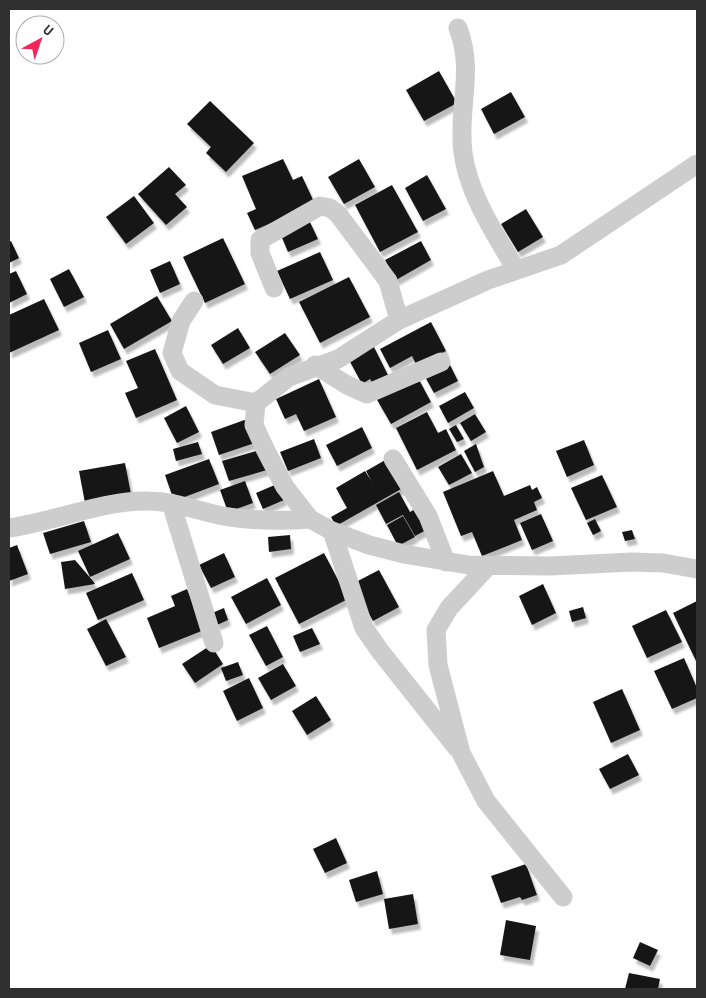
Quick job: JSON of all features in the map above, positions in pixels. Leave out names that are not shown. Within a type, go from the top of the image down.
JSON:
[{"type":"street","points":[[458,28],[465,47],[467,68],[462,133],[467,173],[474,197],[516,270]]},
{"type":"street","points":[[697,164],[561,255],[516,270],[398,320],[338,358],[315,365],[289,377],[256,403],[254,425],[285,487],[310,519],[332,531],[369,545],[446,562],[550,566],[640,562],[663,563],[697,569]]},
{"type":"street","points":[[274,288],[260,253],[260,240],[302,214],[320,206],[325,207],[338,214],[388,281],[398,320]]},
{"type":"street","points":[[194,301],[181,321],[172,353],[180,371],[215,395],[256,403]]},
{"type":"street","points":[[315,365],[346,385],[368,394],[441,362]]},
{"type":"street","points":[[393,459],[428,516],[446,562]]},
{"type":"street","points":[[9,528],[38,524],[121,504],[148,501],[171,504],[224,516],[281,521],[310,519]]},
{"type":"street","points":[[171,504],[214,643]]},
{"type":"street","points":[[332,531],[364,628],[461,753],[486,801],[563,897]]},
{"type":"street","points":[[461,753],[438,665],[436,630],[449,608],[490,565]]},
{"type":"building","points":[[439,71],[457,103],[424,121],[406,90]]},
{"type":"building","points":[[511,92],[525,117],[494,134],[481,109]]},
{"type":"building","points":[[210,101],[254,143],[226,172],[206,153],[211,147],[187,124]]},
{"type":"building","points":[[283,159],[293,180],[302,176],[315,204],[255,230],[247,213],[256,209],[242,176]]},
{"type":"building","points":[[359,159],[375,187],[344,204],[328,177]]},
{"type":"building","points":[[169,167],[186,185],[175,194],[187,207],[166,225],[138,194]]},
{"type":"building","points":[[427,175],[446,209],[423,221],[405,188]]},
{"type":"building","points":[[392,185],[418,232],[380,252],[355,205]]},
{"type":"building","points":[[134,196],[154,223],[126,244],[106,217]]},
{"type":"building","points":[[526,209],[543,237],[518,252],[501,224]]},
{"type":"building","points":[[309,220],[318,239],[288,252],[280,233]]},
{"type":"building","points":[[223,238],[245,284],[205,303],[183,257]]},
{"type":"building","points":[[11,241],[19,258],[9,263],[9,242]]},
{"type":"building","points":[[421,241],[431,260],[396,280],[385,260]]},
{"type":"building","points":[[320,252],[333,280],[290,299],[277,271]]},
{"type":"building","points":[[170,261],[180,284],[160,293],[150,270]]},
{"type":"building","points":[[69,269],[84,297],[64,307],[50,279]]},
{"type":"building","points":[[16,271],[27,294],[9,303],[9,274]]},
{"type":"building","points":[[349,277],[370,317],[320,343],[299,302]]},
{"type":"building","points":[[157,296],[172,321],[124,349],[110,324]]},
{"type":"building","points":[[44,299],[59,330],[9,353],[9,315]]},
{"type":"building","points":[[431,322],[446,351],[417,366],[412,356],[390,368],[380,349]]},
{"type":"building","points":[[238,328],[250,348],[223,364],[211,345]]},
{"type":"building","points":[[108,330],[121,359],[91,372],[79,343]]},
{"type":"building","points":[[285,333],[300,355],[270,374],[255,352]]},
{"type":"building","points":[[373,345],[390,379],[375,387],[370,379],[362,384],[348,358]]},
{"type":"building","points":[[155,349],[177,400],[136,418],[125,393],[138,388],[126,361]]},
{"type":"building","points":[[448,361],[458,381],[434,393],[423,373]]},
{"type":"building","points":[[417,376],[431,402],[391,424],[376,398]]},
{"type":"building","points":[[319,379],[336,417],[304,431],[296,414],[285,419],[276,399]]},
{"type":"building","points":[[465,392],[474,408],[448,423],[439,406]]},
{"type":"building","points":[[186,406],[199,432],[177,443],[164,418]]},
{"type":"building","points":[[427,412],[438,433],[446,429],[456,450],[417,470],[396,428]]},
{"type":"building","points":[[475,414],[486,432],[471,441],[460,423]]},
{"type":"building","points":[[250,418],[258,442],[219,455],[211,432]]},
{"type":"building","points":[[456,425],[464,439],[457,442],[449,429]]},
{"type":"building","points":[[362,427],[372,448],[337,466],[326,445]]},
{"type":"building","points":[[314,439],[321,458],[288,471],[280,452]]},
{"type":"building","points":[[584,440],[594,465],[567,477],[556,451]]},
{"type":"building","points":[[198,442],[202,454],[176,461],[173,449]]},
{"type":"building","points":[[476,444],[484,467],[475,472],[464,451]]},
{"type":"building","points":[[260,450],[267,470],[229,481],[222,461]]},
{"type":"building","points":[[461,454],[472,473],[449,485],[438,467]]},
{"type":"building","points":[[209,459],[219,484],[174,501],[165,475]]},
{"type":"building","points":[[387,459],[403,488],[336,526],[331,517],[347,508],[336,488],[365,471],[372,482],[366,471]]},
{"type":"building","points":[[125,463],[131,494],[85,503],[79,471]]},
{"type":"building","points":[[493,471],[504,496],[530,485],[532,490],[537,487],[542,498],[534,502],[537,510],[514,520],[522,540],[482,556],[472,532],[461,536],[443,492]]},
{"type":"building","points":[[602,475],[617,507],[586,520],[571,488]]},
{"type":"building","points":[[245,481],[253,503],[228,512],[220,490]]},
{"type":"building","points":[[277,484],[284,500],[263,509],[256,493]]},
{"type":"building","points":[[399,492],[410,512],[418,507],[430,528],[415,536],[403,515],[386,524],[376,505]]},
{"type":"building","points":[[541,514],[553,541],[532,550],[520,523]]},
{"type":"building","points":[[403,516],[415,537],[398,546],[387,525]]},
{"type":"building","points":[[595,519],[601,531],[593,535],[587,523]]},
{"type":"building","points":[[84,521],[91,542],[50,554],[43,533]]},
{"type":"building","points":[[632,530],[635,539],[625,541],[622,532]]},
{"type":"building","points":[[118,533],[130,559],[90,577],[78,551]]},
{"type":"building","points":[[290,535],[291,549],[269,552],[268,537]]},
{"type":"building","points":[[17,545],[28,574],[9,581],[9,548]]},
{"type":"building","points":[[224,553],[235,577],[211,588],[199,565]]},
{"type":"building","points":[[324,553],[348,599],[299,624],[275,578]]},
{"type":"building","points":[[75,560],[95,584],[65,589],[61,562]]},
{"type":"building","points":[[379,570],[399,607],[373,621],[352,584]]},
{"type":"building","points":[[132,573],[144,600],[98,620],[86,593]]},
{"type":"building","points":[[267,578],[281,605],[246,624],[231,597]]},
{"type":"building","points":[[543,584],[556,613],[532,625],[519,596]]},
{"type":"building","points":[[187,589],[204,630],[159,648],[147,618],[175,606],[171,596]]},
{"type":"building","points":[[697,601],[697,663],[673,613]]},
{"type":"building","points":[[583,607],[586,618],[572,622],[569,611]]},
{"type":"building","points":[[224,608],[228,620],[217,625],[212,613]]},
{"type":"building","points":[[666,610],[682,642],[647,658],[632,626]]},
{"type":"building","points":[[106,619],[126,657],[106,666],[87,629]]},
{"type":"building","points":[[267,626],[283,657],[266,666],[249,635]]},
{"type":"building","points":[[312,628],[320,644],[300,652],[293,636]]},
{"type":"building","points":[[211,645],[223,664],[195,683],[182,664]]},
{"type":"building","points":[[684,658],[697,688],[697,698],[672,709],[654,671]]},
{"type":"building","points":[[238,662],[243,675],[226,681],[221,668]]},
{"type":"building","points":[[283,664],[296,686],[271,700],[258,678]]},
{"type":"building","points":[[249,678],[263,708],[237,721],[223,691]]},
{"type":"building","points":[[622,689],[640,730],[611,743],[593,702]]},
{"type":"building","points":[[316,696],[331,720],[307,735],[292,711]]},
{"type":"building","points":[[628,754],[639,775],[610,789],[599,769]]},
{"type":"building","points":[[336,838],[347,863],[325,873],[313,849]]},
{"type":"building","points":[[526,864],[537,895],[522,900],[520,897],[501,903],[491,876]]},
{"type":"building","points":[[377,871],[383,894],[356,902],[349,880]]},
{"type":"building","points":[[413,894],[418,924],[389,929],[384,899]]},
{"type":"building","points":[[506,920],[536,926],[530,960],[500,955]]},
{"type":"building","points":[[640,942],[658,950],[650,966],[633,958]]},
{"type":"building","points":[[629,973],[660,979],[658,989],[625,989]]}]
